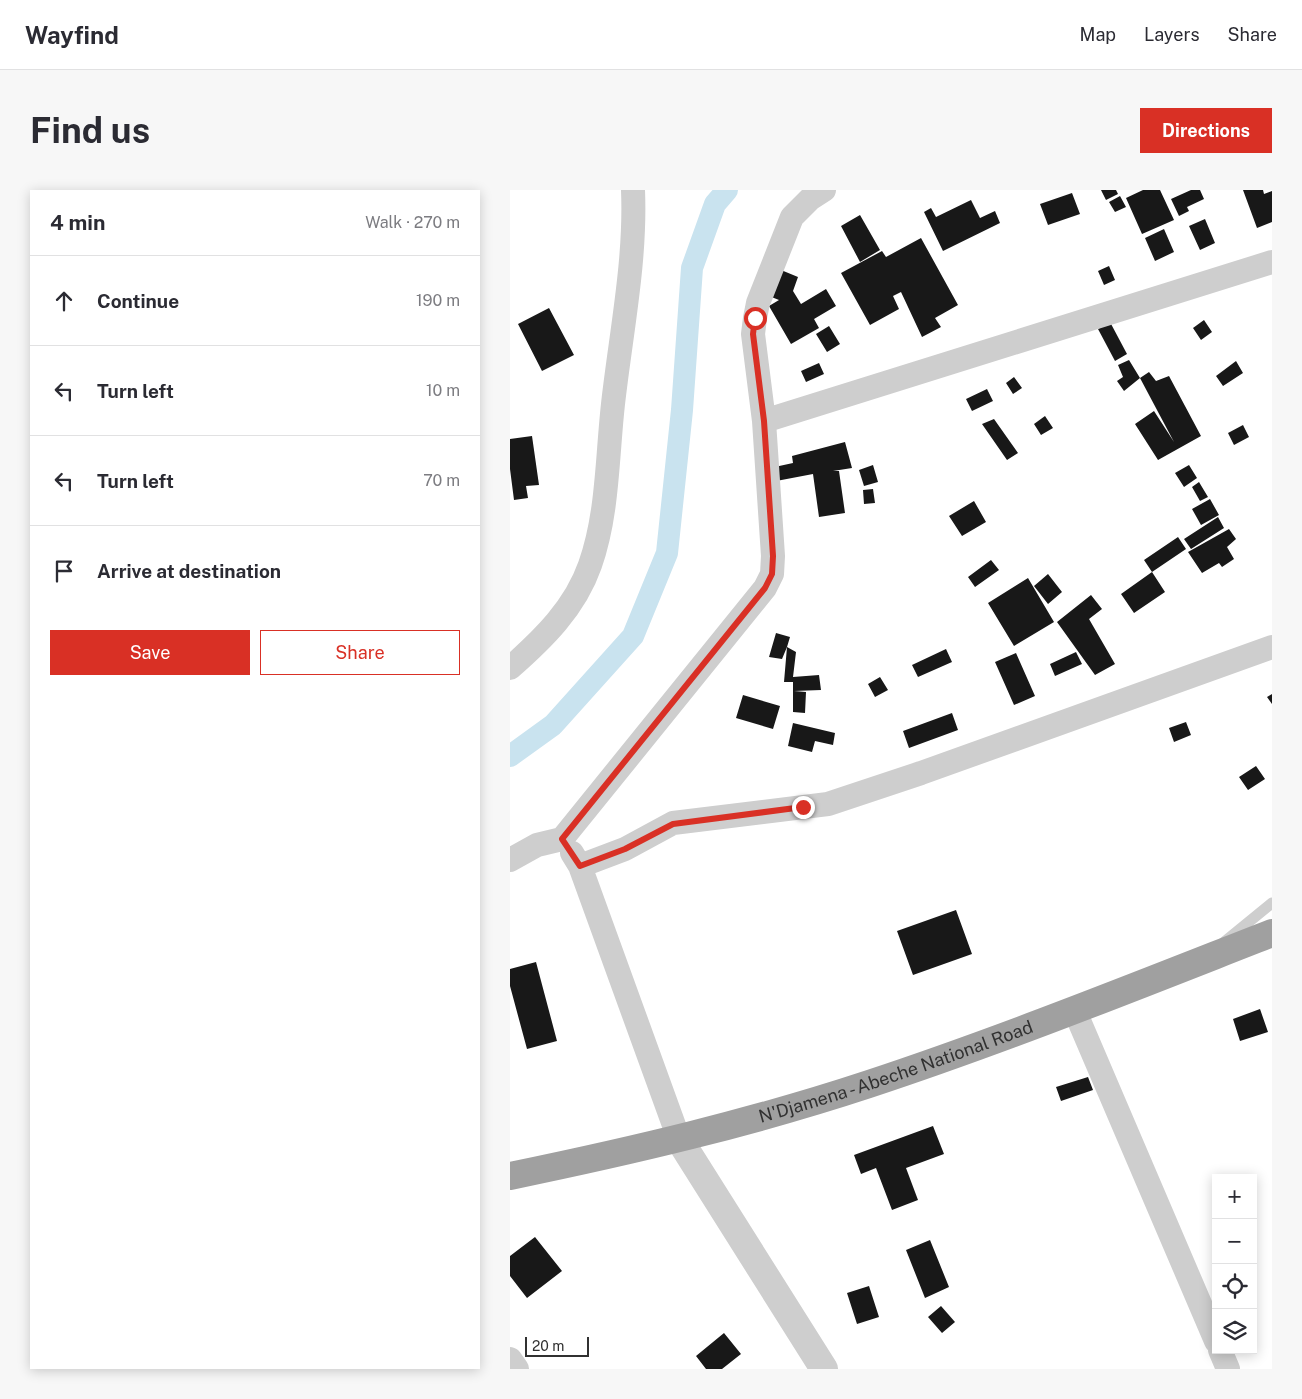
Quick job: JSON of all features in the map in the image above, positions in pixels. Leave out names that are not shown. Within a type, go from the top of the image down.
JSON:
[{"type":"highway","name":"N'Djamena - Abeche National Road","points":[[510,1176],[679,1139],[868,1084],[1074,1010],[1272,933]]},
{"type":"street","points":[[510,668],[539,643],[568,610],[590,566],[602,517],[612,406],[634,227],[633,190]]},
{"type":"street","points":[[510,860],[537,845],[562,839],[765,588],[772,574],[773,556],[764,421],[753,334],[758,303],[792,217],[810,199],[824,190]]},
{"type":"street","points":[[764,421],[1272,262]]},
{"type":"street","points":[[580,866],[625,849],[673,824],[828,804],[921,773],[1272,646]]},
{"type":"street","points":[[562,839],[580,866],[679,1139],[824,1369]]},
{"type":"street","points":[[1074,1010],[1212,1332]]},
{"type":"street","points":[[1222,1354],[1228,1369]]},
{"type":"street","points":[[510,1359],[517,1369]]},
{"type":"lane","points":[[1205,959],[1272,903]]},
{"type":"building","points":[[1101,190],[1116,190],[1118,194],[1106,200]]},
{"type":"building","points":[[1143,190],[1160,190],[1174,220],[1142,234],[1126,198]]},
{"type":"building","points":[[1191,190],[1200,190],[1204,199],[1187,207],[1189,211],[1179,216],[1171,199]]},
{"type":"building","points":[[1243,190],[1263,190],[1264,194],[1272,191],[1272,222],[1257,228]]},
{"type":"building","points":[[1072,193],[1080,214],[1048,225],[1040,204]]},
{"type":"building","points":[[1120,196],[1126,207],[1115,212],[1109,202]]},
{"type":"building","points":[[971,200],[980,218],[995,211],[1000,223],[943,251],[924,212],[931,208],[936,217]]},
{"type":"building","points":[[860,215],[880,250],[860,262],[841,226]]},
{"type":"building","points":[[1205,219],[1215,243],[1200,250],[1189,226]]},
{"type":"building","points":[[1164,229],[1174,252],[1155,261],[1145,238]]},
{"type":"building","points":[[921,238],[958,305],[935,318],[941,327],[922,337],[901,292],[893,296],[899,309],[870,325],[841,273],[882,251],[886,257]]},
{"type":"building","points":[[1109,266],[1115,280],[1104,285],[1098,271]]},
{"type":"building","points":[[781,270],[798,277],[793,291],[801,304],[826,289],[836,306],[814,319],[819,328],[791,344],[769,306],[779,300],[764,294]]},
{"type":"building","points":[[549,308],[574,355],[542,371],[518,324]]},
{"type":"building","points":[[1204,320],[1212,332],[1201,340],[1193,328]]},
{"type":"building","points":[[1110,322],[1127,354],[1115,361],[1098,329]]},
{"type":"building","points":[[829,326],[840,344],[827,352],[816,334]]},
{"type":"building","points":[[1129,360],[1140,378],[1124,391],[1117,381],[1123,377],[1118,365]]},
{"type":"building","points":[[1236,361],[1243,373],[1223,386],[1216,376]]},
{"type":"building","points":[[819,363],[824,374],[806,382],[801,371]]},
{"type":"building","points":[[1149,372],[1156,381],[1169,376],[1201,436],[1158,460],[1135,424],[1154,411],[1174,442],[1140,378]]},
{"type":"building","points":[[1014,377],[1022,388],[1013,394],[1006,383]]},
{"type":"building","points":[[987,389],[993,401],[972,411],[966,399]]},
{"type":"building","points":[[1045,416],[1053,428],[1041,435],[1034,424]]},
{"type":"building","points":[[994,419],[1018,453],[1007,460],[982,424]]},
{"type":"building","points":[[1243,425],[1249,437],[1234,445],[1228,433]]},
{"type":"building","points":[[532,436],[539,485],[526,486],[528,498],[514,500],[510,469],[510,439]]},
{"type":"building","points":[[845,442],[852,468],[833,471],[839,471],[845,513],[819,517],[813,474],[771,482],[770,468],[793,463],[792,456]]},
{"type":"building","points":[[873,465],[878,482],[864,486],[859,470]]},
{"type":"building","points":[[1189,465],[1197,478],[1184,487],[1175,473]]},
{"type":"building","points":[[1199,482],[1208,497],[1200,501],[1192,487]]},
{"type":"building","points":[[873,489],[875,503],[864,504],[863,490]]},
{"type":"building","points":[[1210,499],[1219,515],[1201,525],[1192,509]]},
{"type":"building","points":[[974,501],[986,522],[962,536],[949,516]]},
{"type":"building","points":[[1218,517],[1224,528],[1191,549],[1184,539]]},
{"type":"building","points":[[1229,529],[1236,539],[1227,547],[1234,559],[1222,567],[1219,563],[1202,573],[1188,552]]},
{"type":"building","points":[[1178,537],[1186,549],[1152,572],[1144,560]]},
{"type":"building","points":[[991,560],[999,570],[975,587],[968,577]]},
{"type":"building","points":[[1152,572],[1165,592],[1134,613],[1121,594]]},
{"type":"building","points":[[1048,574],[1062,592],[1048,604],[1034,586]]},
{"type":"building","points":[[1028,578],[1054,622],[1014,646],[988,603]]},
{"type":"building","points":[[1091,595],[1102,609],[1089,619],[1115,664],[1095,675],[1057,622]]},
{"type":"building","points":[[776,633],[790,637],[782,659],[769,657]]},
{"type":"building","points":[[787,647],[796,652],[793,677],[819,675],[821,690],[794,691],[806,692],[805,713],[793,712],[793,682],[784,682]]},
{"type":"building","points":[[946,649],[952,662],[918,677],[912,665]]},
{"type":"building","points":[[1076,652],[1082,664],[1055,676],[1050,664]]},
{"type":"building","points":[[1016,653],[1035,696],[1014,705],[995,662]]},
{"type":"building","points":[[880,677],[888,690],[875,697],[868,684]]},
{"type":"building","points":[[1272,694],[1272,704],[1267,697]]},
{"type":"building","points":[[743,695],[780,706],[773,729],[736,718]]},
{"type":"building","points":[[952,713],[958,730],[909,748],[903,731]]},
{"type":"building","points":[[1186,722],[1191,735],[1174,742],[1169,728]]},
{"type":"building","points":[[793,723],[835,733],[833,745],[815,741],[812,752],[788,746]]},
{"type":"building","points":[[1256,766],[1265,779],[1248,790],[1239,777]]},
{"type":"building","points":[[956,910],[972,954],[913,975],[897,931]]},
{"type":"building","points":[[536,962],[557,1041],[527,1049],[510,986],[510,969]]},
{"type":"building","points":[[1260,1009],[1268,1032],[1240,1041],[1233,1019]]},
{"type":"building","points":[[1088,1077],[1093,1090],[1061,1101],[1056,1087]]},
{"type":"building","points":[[933,1126],[944,1154],[906,1168],[918,1200],[892,1210],[876,1168],[861,1174],[854,1155]]},
{"type":"building","points":[[535,1237],[562,1271],[527,1298],[510,1276],[510,1256]]},
{"type":"building","points":[[930,1240],[949,1287],[925,1298],[906,1250]]},
{"type":"building","points":[[869,1286],[879,1317],[857,1324],[847,1293]]},
{"type":"building","points":[[941,1306],[955,1322],[942,1333],[928,1317]]},
{"type":"building","points":[[724,1333],[741,1354],[722,1369],[706,1369],[696,1356]]},
{"type":"waterway","points":[[510,756],[553,725],[633,636],[667,553],[682,410],[692,268],[715,204],[727,190]]},
{"type":"route","points":[[755,318],[753,334],[764,421],[773,556],[772,574],[765,588],[562,839],[580,866],[625,849],[673,824],[803,807]]}]
